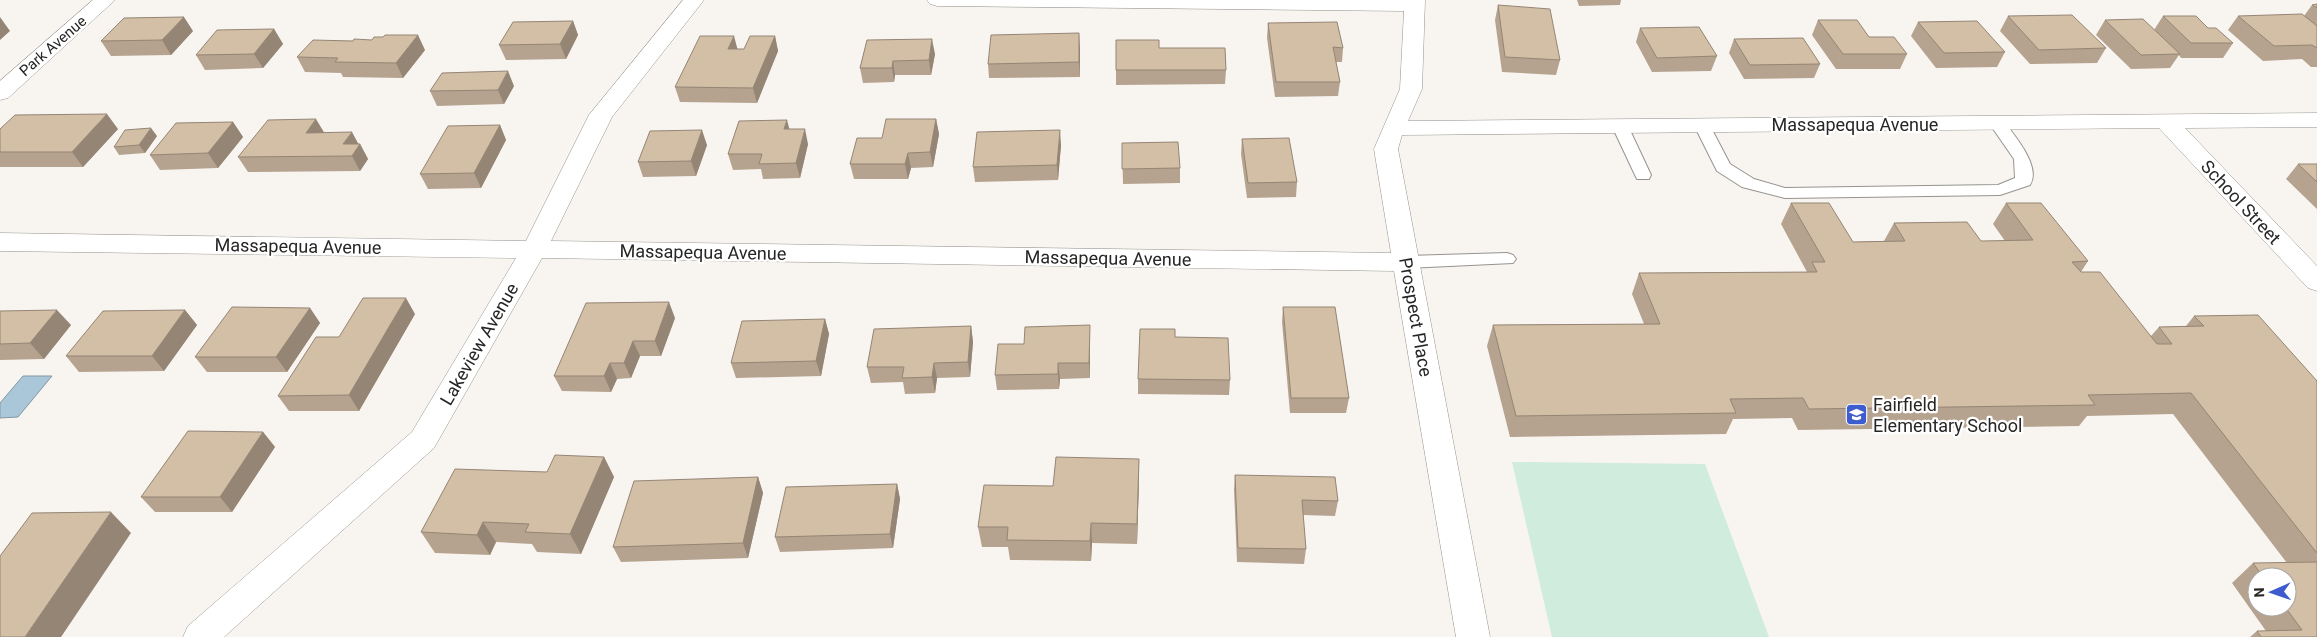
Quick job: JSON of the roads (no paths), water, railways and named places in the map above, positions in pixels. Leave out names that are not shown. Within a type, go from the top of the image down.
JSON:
[{"type":"street","name":"Park Avenue","points":[[0,93],[105,0]]},
{"type":"street","name":"Lakeview Avenue","points":[[200,637],[423,440],[534,250],[601,115],[694,0]]},
{"type":"street","points":[[937,0],[1415,3]]},
{"type":"street","name":"Prospect Place","points":[[1415,3],[1411,89],[1393,128],[1386,149],[1473,637]]},
{"type":"street","name":"Massapequa Avenue","points":[[1393,128],[2317,120]]},
{"type":"street","name":"School Street","points":[[2165,122],[2317,282]]},
{"type":"street","name":"Massapequa Avenue","points":[[0,242],[1407,262]]},
{"type":"lane","points":[[1702,125],[1723,167],[1748,183],[1785,192],[2000,190],[2024,181],[2022,159],[1997,123]]},
{"type":"lane","points":[[1620,126],[1643,175]]},
{"type":"lane","points":[[1407,262],[1507,259]]},
{"type":"water","points":[[23,376],[52,376],[18,417],[0,418],[0,403]]},
{"type":"place","name":"Fairfield Elementary School","points":[[1857,414]]}]
